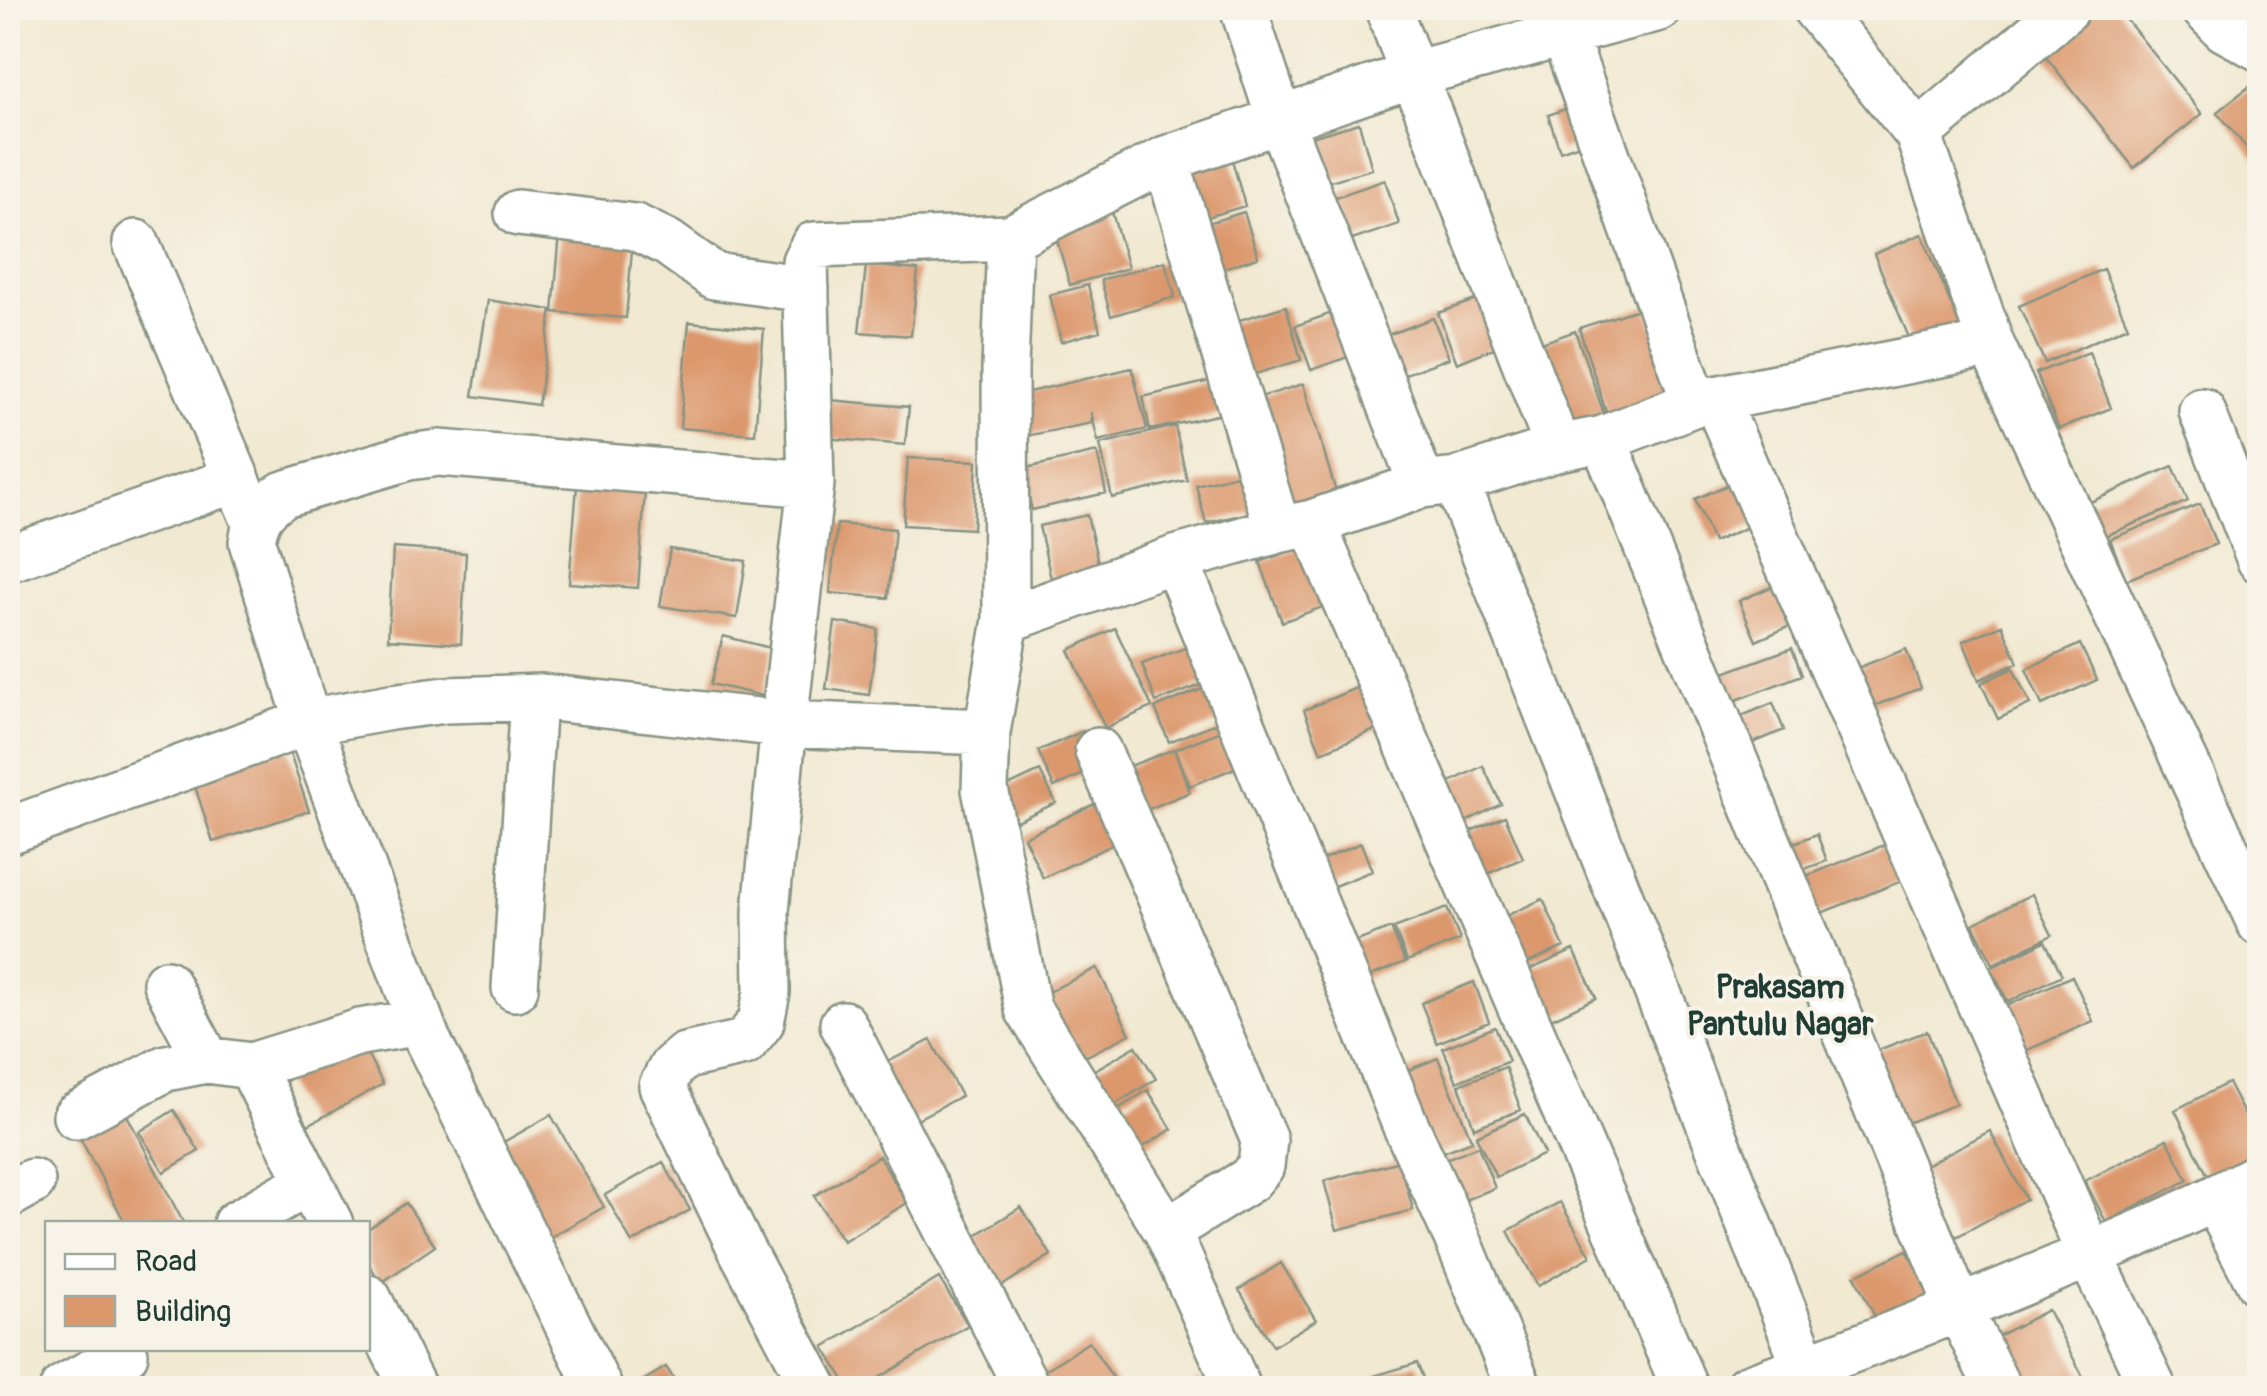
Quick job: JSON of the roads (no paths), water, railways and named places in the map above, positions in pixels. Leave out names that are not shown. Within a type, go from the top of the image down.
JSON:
[{"type":"street","points":[[1244,8],[1280,120],[1439,483],[1806,1368]]},
{"type":"street","points":[[1388,8],[1558,448]]},
{"type":"street","points":[[815,1388],[741,1249],[662,1086],[672,1067],[685,1056],[744,1043],[761,1022],[767,992],[766,911],[810,484],[805,261],[814,245],[1010,238],[1166,159],[1560,21],[1659,8]]},
{"type":"street","points":[[1815,8],[1918,134],[1991,344],[2260,922]]},
{"type":"street","points":[[1918,134],[2067,8]]},
{"type":"street","points":[[2204,8],[2225,29],[2260,48]]},
{"type":"street","points":[[1560,21],[1706,402],[2153,1388]]},
{"type":"street","points":[[1166,159],[1295,527],[1685,1388]]},
{"type":"street","points":[[518,213],[635,227],[668,243],[714,276],[806,289]]},
{"type":"street","points":[[1010,238],[1005,368],[1006,620],[987,732],[985,788],[1028,1009],[1168,1231],[1238,1388]]},
{"type":"street","points":[[136,242],[254,522],[252,542],[308,722],[420,1022],[599,1388]]},
{"type":"street","points":[[1006,620],[1175,559],[1558,448],[1603,439],[1706,402],[1991,344]]},
{"type":"street","points":[[2202,411],[2260,560]]},
{"type":"street","points":[[1603,439],[1959,1309],[1998,1388]]},
{"type":"street","points":[[254,522],[267,504],[284,494],[410,456],[440,453],[810,484]]},
{"type":"street","points":[[8,559],[237,479]]},
{"type":"street","points":[[1175,559],[1405,1124],[1519,1388]]},
{"type":"street","points":[[8,830],[308,722],[446,700],[533,698],[784,724],[987,732]]},
{"type":"street","points":[[515,988],[533,698]]},
{"type":"street","points":[[1098,751],[1264,1140],[1261,1166],[1249,1180],[1168,1231]]},
{"type":"street","points":[[166,983],[207,1060]]},
{"type":"street","points":[[76,1116],[166,1068],[207,1060],[251,1066],[360,1032],[420,1022]]},
{"type":"street","points":[[843,1024],[1027,1388]]},
{"type":"street","points":[[251,1066],[328,1221]]},
{"type":"street","points":[[1747,1388],[1959,1309],[2216,1199],[2260,1175]]},
{"type":"street","points":[[241,1221],[309,1182]]},
{"type":"street","points":[[2216,1199],[2260,1284]]},
{"type":"street","points":[[370,1302],[413,1388]]},
{"type":"street","points":[[64,1388],[125,1354]]},
{"type":"district","name":"Prakasam Pantulu Nagar","points":[[1780,1006]]}]
